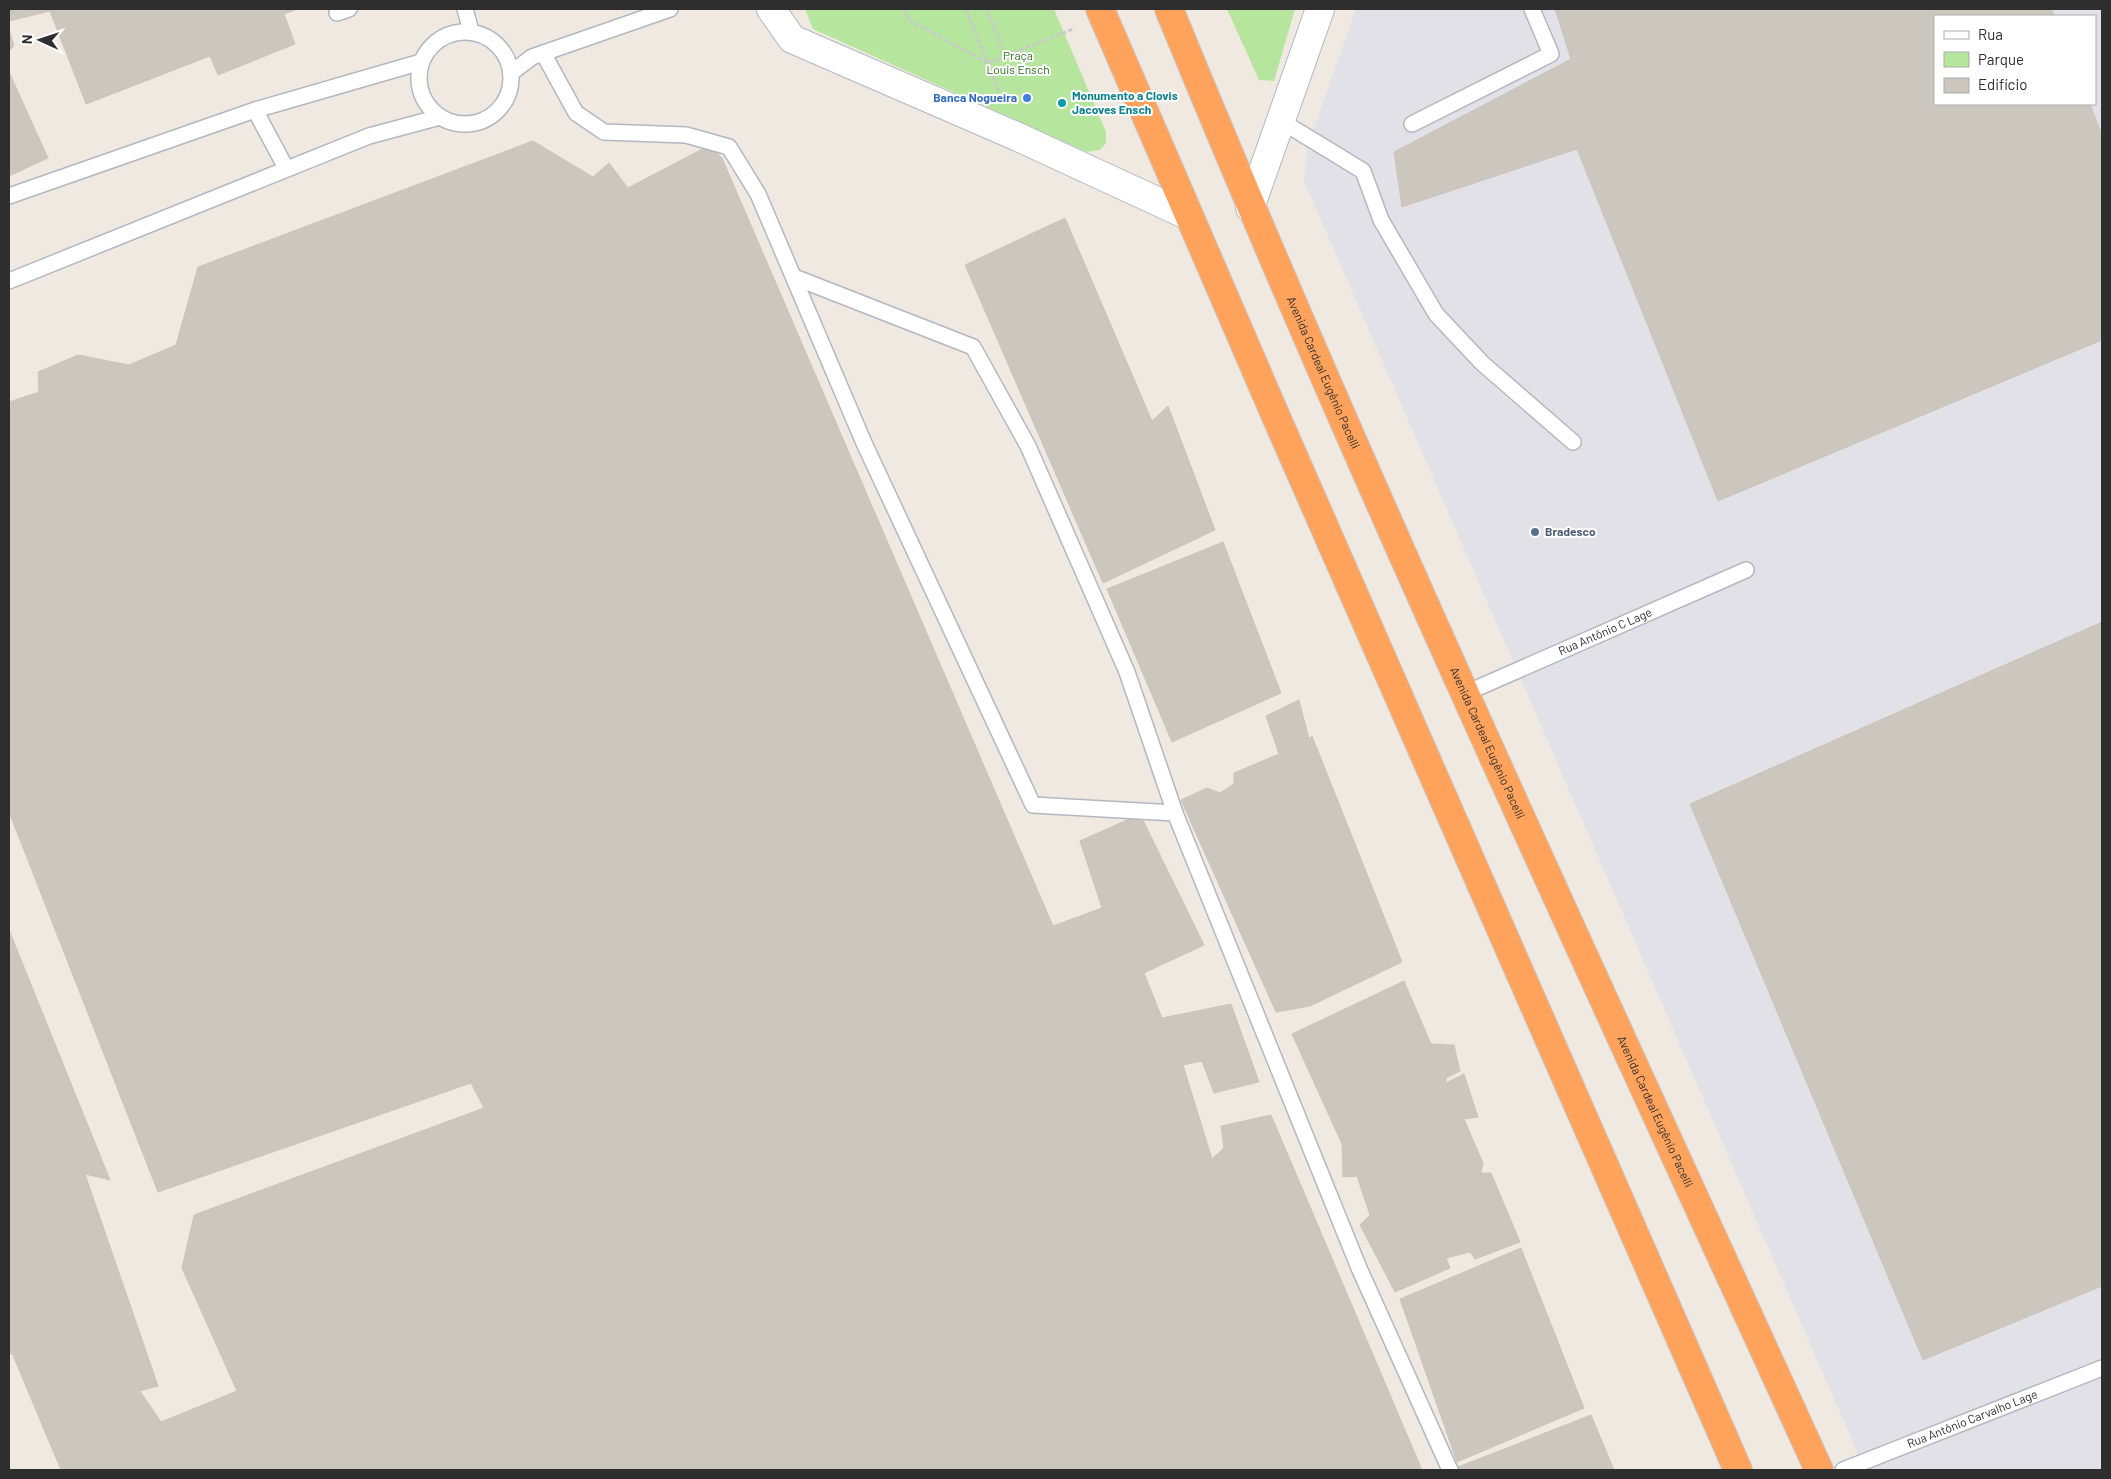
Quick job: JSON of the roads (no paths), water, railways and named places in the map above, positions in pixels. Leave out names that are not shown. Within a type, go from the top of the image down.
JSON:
[{"type":"highway","name":"Avenida Cardeal Eugênio Pacelli","points":[[1169,9],[1250,208],[1466,693],[1819,1470]]},
{"type":"highway","points":[[1102,13],[1738,1470]]},
{"type":"street","points":[[770,9],[792,40],[1018,137],[1189,216]]},
{"type":"street","points":[[1250,208],[1320,9]]},
{"type":"lane","points":[[465,9],[471,31]]},
{"type":"lane","points":[[511,73],[532,57],[670,9]]},
{"type":"lane","points":[[1412,124],[1551,54],[1532,9]]},
{"type":"lane","points":[[471,31],[490,38],[505,53],[511,73],[509,94],[498,111],[480,122],[460,124],[440,117],[426,102],[419,83],[422,62],[432,45],[450,33],[471,31]]},
{"type":"lane","points":[[543,53],[576,112],[604,132],[686,135],[729,147],[758,194],[864,443],[1033,805],[1175,813]]},
{"type":"lane","points":[[9,196],[255,110],[422,62]]},
{"type":"lane","points":[[255,110],[286,168]]},
{"type":"lane","points":[[9,281],[369,136],[440,117]]},
{"type":"lane","points":[[1281,121],[1363,171],[1381,220],[1436,314],[1482,363],[1573,442]]},
{"type":"lane","points":[[794,277],[973,347],[1028,446],[1127,672],[1175,813],[1359,1268],[1450,1470]]},
{"type":"lane","name":"Rua Antônio C Lage","points":[[1466,693],[1746,570]]},
{"type":"lane","name":"Rua Antônio Carvalho Lage","points":[[1843,1470],[2102,1368]]},
{"type":"place","name":"Banca Nogueira","points":[[1027,98]]},
{"type":"place","name":"Monumento a Clovis Jacoves Ensch","points":[[1062,103]]},
{"type":"place","name":"Bradesco","points":[[1535,532]]},
{"type":"park label","name":"Praça Louis Ensch","points":[[1018,63]]}]
